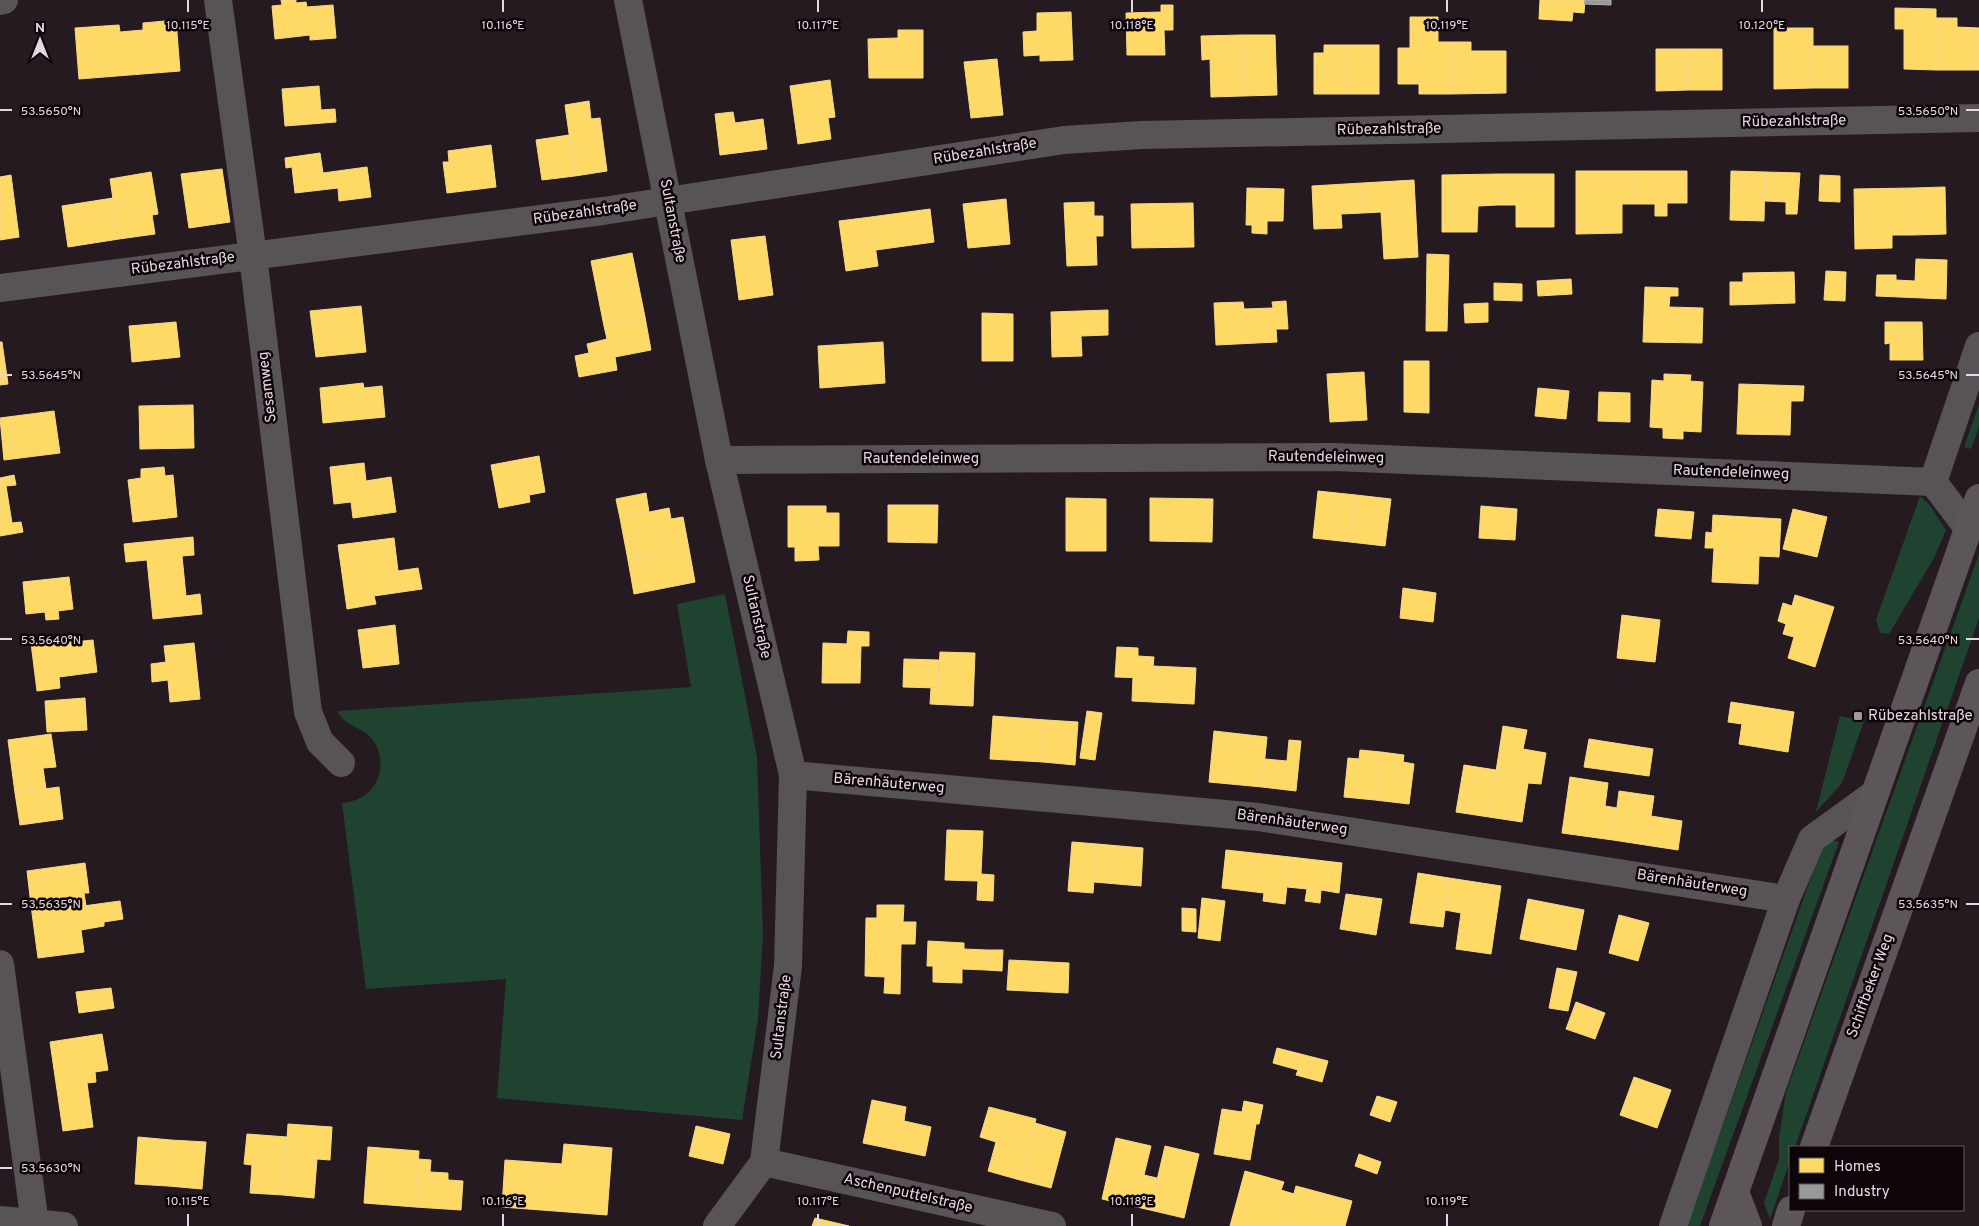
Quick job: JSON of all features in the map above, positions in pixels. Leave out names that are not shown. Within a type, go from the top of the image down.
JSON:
[{"type":"main road","points":[[1723,1226],[1979,498]]},
{"type":"main road","name":"Schiffbeker Weg","points":[[1814,1146],[1979,683]]},
{"type":"main road","points":[[1735,1192],[1748,1226]]},
{"type":"main road","points":[[1786,1226],[1792,1211]]},
{"type":"street","points":[[0,1],[4,0]]},
{"type":"street","name":"Sesamweg","points":[[218,0],[253,256],[308,712],[320,742],[341,763]]},
{"type":"street","name":"Sultanstraße","points":[[628,0],[719,460],[793,775],[788,966],[764,1162],[717,1226]]},
{"type":"street","name":"Rübezahlstraße","points":[[0,288],[219,258],[253,256],[594,212],[1064,140],[1142,135],[1979,118]]},
{"type":"street","points":[[1968,528],[1933,482],[1979,346]]},
{"type":"street","name":"Rautendeleinweg","points":[[719,460],[1335,457],[1933,482]]},
{"type":"street","name":"Bärenhäuterweg","points":[[793,775],[1258,817],[1786,899]]},
{"type":"street","points":[[1673,1226],[1786,899],[1812,839],[1874,794]]},
{"type":"street","points":[[0,964],[35,1224]]},
{"type":"street","name":"Aschenputtelstraße","points":[[764,1162],[1052,1226]]},
{"type":"street","points":[[0,1220],[64,1226]]},
{"type":"green space","points":[[1979,404],[1979,427],[1971,449],[1964,447]]},
{"type":"green space","points":[[1920,496],[1929,504],[1946,530],[1934,558],[1889,634],[1880,633],[1876,620]]},
{"type":"green space","points":[[1979,554],[1979,618],[1795,1146],[1789,1146],[1789,1164],[1770,1219],[1764,1203],[1779,1159],[1779,1137],[1786,1092]]},
{"type":"green space","points":[[725,594],[757,757],[763,935],[758,1019],[742,1120],[497,1098],[506,979],[366,989],[342,803],[361,798],[369,792],[380,772],[380,758],[372,739],[347,722],[337,711],[691,687],[677,604]]},
{"type":"green space","points":[[1840,716],[1864,721],[1842,783],[1816,812]]},
{"type":"green space","points":[[1825,838],[1839,842],[1700,1226],[1687,1226]]},
{"type":"building: Homes","points":[[281,0],[296,0],[296,3],[306,2],[307,7],[333,5],[336,38],[310,40],[310,35],[275,39],[272,6],[282,5]]},
{"type":"building: Homes","points":[[1540,0],[1585,0],[1584,13],[1573,12],[1572,21],[1539,19]]},
{"type":"building: Homes","points":[[1161,5],[1173,5],[1173,30],[1164,30],[1165,55],[1127,55],[1126,13],[1161,12]]},
{"type":"building: Homes","points":[[1895,8],[1936,9],[1936,70],[1904,69],[1904,29],[1895,29]]},
{"type":"building: Homes","points":[[1071,12],[1073,60],[1040,61],[1040,55],[1024,56],[1023,32],[1037,31],[1037,13]]},
{"type":"building: Homes","points":[[1410,17],[1438,17],[1438,42],[1452,42],[1452,94],[1419,94],[1419,84],[1398,84],[1398,48],[1410,48]]},
{"type":"building: Homes","points":[[1936,18],[1957,18],[1957,27],[1979,28],[1979,70],[1936,70]]},
{"type":"building: Homes","points":[[176,20],[180,71],[79,79],[75,28],[119,25],[120,32],[143,30],[143,23]]},
{"type":"building: Homes","points":[[1774,28],[1813,28],[1813,88],[1774,89]]},
{"type":"building: Homes","points":[[898,30],[923,30],[923,78],[869,78],[868,39],[898,38]]},
{"type":"building: Homes","points":[[1242,35],[1243,96],[1211,97],[1210,59],[1202,60],[1201,36]]},
{"type":"building: Homes","points":[[1242,35],[1275,35],[1277,95],[1243,96]]},
{"type":"building: Homes","points":[[1452,42],[1471,42],[1471,51],[1506,51],[1506,93],[1452,94]]},
{"type":"building: Homes","points":[[1324,45],[1347,45],[1347,94],[1314,94],[1314,53],[1324,53]]},
{"type":"building: Homes","points":[[1347,45],[1379,45],[1379,94],[1347,94]]},
{"type":"building: Homes","points":[[1813,46],[1848,46],[1848,88],[1813,88]]},
{"type":"building: Homes","points":[[1656,49],[1688,49],[1689,90],[1656,91]]},
{"type":"building: Homes","points":[[1688,49],[1722,49],[1722,90],[1689,90]]},
{"type":"building: Homes","points":[[997,59],[1003,115],[971,118],[964,62]]},
{"type":"building: Homes","points":[[830,80],[835,117],[828,118],[831,139],[798,144],[790,86]]},
{"type":"building: Homes","points":[[319,86],[321,110],[335,109],[336,122],[285,126],[282,89]]},
{"type":"building: Homes","points":[[589,101],[591,119],[600,118],[607,171],[575,176],[565,105]]},
{"type":"building: Homes","points":[[733,112],[735,123],[763,119],[767,149],[720,155],[715,114]]},
{"type":"building: Homes","points":[[569,135],[575,176],[542,180],[536,140]]},
{"type":"building: Homes","points":[[491,145],[496,187],[447,193],[443,162],[449,162],[448,151]]},
{"type":"building: Homes","points":[[320,153],[323,173],[367,167],[371,197],[339,201],[338,188],[295,193],[292,167],[286,168],[285,158]]},
{"type":"building: Homes","points":[[222,169],[230,222],[189,228],[181,174]]},
{"type":"building: Homes","points":[[1576,171],[1635,171],[1635,204],[1622,204],[1622,233],[1576,234]]},
{"type":"building: Homes","points":[[1635,171],[1687,171],[1687,203],[1667,203],[1667,216],[1655,216],[1655,204],[1635,204]]},
{"type":"building: Homes","points":[[1731,171],[1765,172],[1764,221],[1730,220]]},
{"type":"building: Homes","points":[[151,172],[158,214],[152,215],[155,234],[119,239],[110,179]]},
{"type":"building: Homes","points":[[1765,172],[1800,173],[1797,214],[1786,214],[1786,202],[1765,201]]},
{"type":"building: Homes","points":[[1498,174],[1498,205],[1478,206],[1477,232],[1442,232],[1442,175]]},
{"type":"building: Homes","points":[[1498,174],[1554,174],[1554,227],[1516,227],[1516,205],[1498,205]]},
{"type":"building: Homes","points":[[11,175],[19,237],[0,240],[0,177]]},
{"type":"building: Homes","points":[[1820,175],[1840,176],[1840,202],[1819,201]]},
{"type":"building: Homes","points":[[1414,180],[1418,257],[1384,259],[1381,212],[1363,213],[1362,183]]},
{"type":"building: Homes","points":[[1362,183],[1363,213],[1341,214],[1342,228],[1314,229],[1312,186]]},
{"type":"building: Homes","points":[[1945,187],[1946,234],[1913,235],[1913,188]]},
{"type":"building: Homes","points":[[1247,188],[1284,189],[1283,221],[1267,221],[1267,234],[1252,233],[1252,225],[1246,225]]},
{"type":"building: Homes","points":[[1913,188],[1913,235],[1892,235],[1892,248],[1855,249],[1854,189]]},
{"type":"building: Homes","points":[[113,198],[119,239],[68,247],[62,206]]},
{"type":"building: Homes","points":[[1006,199],[1010,244],[968,248],[963,204]]},
{"type":"building: Homes","points":[[1094,202],[1094,216],[1103,216],[1103,236],[1096,236],[1097,265],[1067,266],[1064,203]]},
{"type":"building: Homes","points":[[1193,203],[1194,247],[1132,248],[1131,204]]},
{"type":"building: Homes","points":[[930,209],[934,242],[876,250],[871,217]]},
{"type":"building: Homes","points":[[871,217],[878,266],[846,271],[839,221]]},
{"type":"building: Homes","points":[[765,236],[773,295],[739,300],[731,240]]},
{"type":"building: Homes","points":[[632,253],[645,317],[604,326],[591,261]]},
{"type":"building: Homes","points":[[1427,254],[1449,255],[1447,331],[1426,331]]},
{"type":"building: Homes","points":[[1916,259],[1947,260],[1946,299],[1876,296],[1877,275],[1896,275],[1896,280],[1915,281]]},
{"type":"building: Homes","points":[[1826,271],[1846,272],[1845,301],[1824,300]]},
{"type":"building: Homes","points":[[1794,272],[1795,303],[1730,305],[1730,282],[1743,282],[1743,273]]},
{"type":"building: Homes","points":[[1571,279],[1572,294],[1538,296],[1537,281]]},
{"type":"building: Homes","points":[[1494,283],[1522,284],[1522,301],[1494,300]]},
{"type":"building: Homes","points":[[1645,287],[1678,288],[1678,296],[1670,296],[1669,307],[1703,308],[1702,343],[1643,342]]},
{"type":"building: Homes","points":[[1286,301],[1288,329],[1276,329],[1277,342],[1216,345],[1214,303],[1243,302],[1244,309],[1273,308],[1272,302]]},
{"type":"building: Homes","points":[[1488,303],[1488,322],[1465,323],[1464,304]]},
{"type":"building: Homes","points":[[361,306],[366,352],[316,357],[310,311]]},
{"type":"building: Homes","points":[[1108,310],[1108,335],[1081,336],[1082,356],[1052,357],[1051,312]]},
{"type":"building: Homes","points":[[982,313],[1013,314],[1013,361],[982,361]]},
{"type":"building: Homes","points":[[645,317],[651,350],[615,357],[617,370],[579,377],[575,356],[589,353],[587,344],[607,339],[604,326]]},
{"type":"building: Homes","points":[[176,322],[180,357],[132,362],[129,326]]},
{"type":"building: Homes","points":[[1885,322],[1922,322],[1923,360],[1890,360],[1890,343],[1885,344]]},
{"type":"building: Homes","points":[[0,342],[2,342],[8,384],[0,385]]},
{"type":"building: Homes","points":[[883,342],[885,383],[820,388],[818,346]]},
{"type":"building: Homes","points":[[1404,361],[1429,361],[1429,413],[1404,412]]},
{"type":"building: Homes","points":[[1364,372],[1367,420],[1330,422],[1327,374]]},
{"type":"building: Homes","points":[[1664,374],[1691,375],[1690,381],[1703,382],[1701,432],[1683,431],[1683,439],[1663,438],[1663,428],[1650,427],[1652,380],[1664,381]]},
{"type":"building: Homes","points":[[363,383],[364,388],[382,386],[385,417],[323,423],[320,388]]},
{"type":"building: Homes","points":[[1739,384],[1804,386],[1803,401],[1791,401],[1790,435],[1737,434]]},
{"type":"building: Homes","points":[[1538,388],[1569,391],[1566,419],[1535,416]]},
{"type":"building: Homes","points":[[1599,392],[1630,393],[1630,422],[1598,421]]},
{"type":"building: Homes","points":[[193,405],[194,448],[140,449],[139,406]]},
{"type":"building: Homes","points":[[54,411],[60,453],[4,460],[0,418]]},
{"type":"building: Homes","points":[[539,456],[545,492],[529,495],[530,502],[499,508],[491,465]]},
{"type":"building: Homes","points":[[364,463],[366,481],[391,477],[396,512],[353,518],[351,502],[334,504],[330,467]]},
{"type":"building: Homes","points":[[164,467],[165,476],[173,475],[177,517],[133,522],[128,480],[141,478],[141,469]]},
{"type":"building: Homes","points":[[14,475],[16,485],[6,486],[12,523],[21,522],[23,532],[0,536],[0,478]]},
{"type":"building: Homes","points":[[1318,491],[1356,495],[1350,542],[1313,538]]},
{"type":"building: Homes","points":[[646,493],[649,512],[620,518],[616,499]]},
{"type":"building: Homes","points":[[1356,495],[1391,499],[1385,546],[1350,542]]},
{"type":"building: Homes","points":[[1066,498],[1106,499],[1106,551],[1066,551]]},
{"type":"building: Homes","points":[[1150,498],[1213,499],[1212,542],[1150,541]]},
{"type":"building: Homes","points":[[888,505],[938,505],[937,543],[888,542]]},
{"type":"building: Homes","points":[[788,506],[826,506],[826,513],[839,513],[839,546],[818,546],[819,560],[795,561],[795,547],[788,547]]},
{"type":"building: Homes","points":[[1481,506],[1517,509],[1515,540],[1479,538]]},
{"type":"building: Homes","points":[[669,508],[671,519],[683,517],[689,549],[628,560],[620,518]]},
{"type":"building: Homes","points":[[1658,509],[1694,512],[1691,539],[1655,536]]},
{"type":"building: Homes","points":[[1793,509],[1827,517],[1817,557],[1783,549]]},
{"type":"building: Homes","points":[[1713,515],[1781,519],[1779,557],[1759,556],[1758,584],[1712,582],[1714,548],[1705,548],[1706,532],[1712,533]]},
{"type":"building: Homes","points":[[193,537],[194,555],[182,556],[186,596],[200,594],[202,614],[153,619],[147,560],[126,562],[124,544]]},
{"type":"building: Homes","points":[[394,538],[398,571],[418,568],[422,589],[374,596],[376,604],[347,609],[338,545]]},
{"type":"building: Homes","points":[[689,549],[695,582],[634,594],[628,560]]},
{"type":"building: Homes","points":[[69,577],[73,609],[58,611],[59,619],[46,620],[45,612],[26,614],[23,582]]},
{"type":"building: Homes","points":[[1403,588],[1436,593],[1433,622],[1400,618]]},
{"type":"building: Homes","points":[[1795,595],[1834,607],[1815,667],[1788,658],[1794,637],[1783,634],[1786,624],[1778,621],[1783,603],[1792,606]]},
{"type":"building: Homes","points":[[1622,615],[1660,620],[1655,662],[1617,658]]},
{"type":"building: Homes","points":[[395,625],[399,664],[363,668],[358,630]]},
{"type":"building: Homes","points":[[848,631],[869,632],[869,646],[861,646],[860,683],[822,683],[823,643],[847,644]]},
{"type":"building: Homes","points":[[73,638],[74,642],[93,640],[97,672],[59,677],[60,688],[37,691],[31,643]]},
{"type":"building: Homes","points":[[194,643],[200,699],[170,702],[168,680],[152,682],[151,664],[166,662],[164,646]]},
{"type":"building: Homes","points":[[1117,647],[1138,648],[1138,656],[1154,657],[1152,678],[1115,677]]},
{"type":"building: Homes","points":[[940,652],[975,653],[973,706],[930,704],[931,688],[938,688]]},
{"type":"building: Homes","points":[[904,659],[939,660],[938,688],[903,687]]},
{"type":"building: Homes","points":[[1153,666],[1196,668],[1194,704],[1132,701],[1133,677],[1152,678]]},
{"type":"building: Homes","points":[[85,698],[87,730],[47,732],[45,701]]},
{"type":"building: Homes","points":[[1731,702],[1794,712],[1788,752],[1739,744],[1742,724],[1728,722]]},
{"type":"building: Homes","points":[[1087,711],[1102,713],[1095,760],[1080,758]]},
{"type":"building: Homes","points":[[993,716],[1046,720],[1043,762],[990,759]]},
{"type":"building: Homes","points":[[1046,720],[1078,722],[1075,765],[1043,762]]},
{"type":"building: Homes","points":[[1503,726],[1527,730],[1523,749],[1546,753],[1541,784],[1528,783],[1522,822],[1489,817]]},
{"type":"building: Homes","points":[[1214,731],[1267,737],[1262,787],[1209,782]]},
{"type":"building: Homes","points":[[51,734],[56,767],[43,768],[46,789],[15,793],[8,740]]},
{"type":"building: Homes","points":[[1589,739],[1653,749],[1649,776],[1584,767]]},
{"type":"building: Homes","points":[[1289,740],[1301,741],[1296,791],[1262,787],[1265,759],[1287,761]]},
{"type":"building: Homes","points":[[1360,750],[1381,752],[1375,800],[1344,797],[1348,758],[1359,759]]},
{"type":"building: Homes","points":[[1381,752],[1404,755],[1403,762],[1414,764],[1409,804],[1375,800]]},
{"type":"building: Homes","points":[[1464,765],[1496,770],[1489,817],[1456,812]]},
{"type":"building: Homes","points":[[1570,777],[1608,783],[1605,806],[1617,808],[1613,840],[1562,833]]},
{"type":"building: Homes","points":[[59,787],[63,819],[20,825],[15,793]]},
{"type":"building: Homes","points":[[1619,791],[1654,796],[1651,816],[1682,821],[1678,850],[1613,840]]},
{"type":"building: Homes","points":[[947,830],[983,831],[981,874],[994,875],[993,901],[977,900],[978,881],[945,880]]},
{"type":"building: Homes","points":[[1072,842],[1097,844],[1093,893],[1068,891]]},
{"type":"building: Homes","points":[[1097,844],[1143,848],[1141,886],[1094,882]]},
{"type":"building: Homes","points":[[1226,850],[1290,857],[1285,904],[1263,901],[1264,893],[1222,888]]},
{"type":"building: Homes","points":[[1290,857],[1342,863],[1339,893],[1321,890],[1320,903],[1305,901],[1307,889],[1287,887]]},
{"type":"building: Homes","points":[[85,863],[89,893],[84,893],[86,906],[32,913],[27,871]]},
{"type":"building: Homes","points":[[1418,873],[1449,878],[1443,927],[1410,923]]},
{"type":"building: Homes","points":[[1449,878],[1501,886],[1491,954],[1456,949],[1461,913],[1445,910]]},
{"type":"building: Homes","points":[[1346,894],[1382,899],[1376,935],[1340,929]]},
{"type":"building: Homes","points":[[1202,898],[1225,901],[1220,941],[1198,938]]},
{"type":"building: Homes","points":[[1528,899],[1584,910],[1576,950],[1520,939]]},
{"type":"building: Homes","points":[[120,901],[123,919],[104,922],[104,926],[81,930],[84,952],[38,958],[32,913]]},
{"type":"building: Homes","points":[[877,905],[904,905],[903,922],[916,922],[915,944],[901,944],[900,994],[884,993],[885,977],[865,976],[866,918],[877,918]]},
{"type":"building: Homes","points":[[1182,908],[1196,909],[1196,932],[1182,931]]},
{"type":"building: Homes","points":[[1619,915],[1649,923],[1638,961],[1609,953]]},
{"type":"building: Homes","points":[[928,941],[964,943],[964,949],[987,950],[986,970],[962,969],[962,983],[933,982],[933,966],[927,966]]},
{"type":"building: Homes","points":[[987,950],[1003,950],[1002,971],[986,970]]},
{"type":"building: Homes","points":[[1009,960],[1069,963],[1068,993],[1007,990]]},
{"type":"building: Homes","points":[[1557,968],[1577,972],[1568,1011],[1549,1008]]},
{"type":"building: Homes","points":[[111,988],[114,1008],[79,1013],[76,992]]},
{"type":"building: Homes","points":[[1576,1002],[1605,1013],[1595,1039],[1566,1029]]},
{"type":"building: Homes","points":[[102,1034],[108,1070],[95,1072],[96,1082],[87,1083],[93,1127],[63,1131],[50,1042]]},
{"type":"building: Homes","points":[[1277,1048],[1328,1061],[1322,1082],[1296,1075],[1298,1070],[1273,1063]]},
{"type":"building: Homes","points":[[1634,1077],[1671,1090],[1657,1128],[1620,1115]]},
{"type":"building: Homes","points":[[1377,1096],[1397,1102],[1390,1122],[1370,1115]]},
{"type":"building: Homes","points":[[872,1100],[906,1107],[904,1121],[931,1127],[925,1156],[863,1143]]},
{"type":"building: Homes","points":[[1244,1101],[1263,1105],[1259,1124],[1256,1124],[1250,1160],[1214,1154],[1222,1109],[1242,1112]]},
{"type":"building: Homes","points":[[989,1107],[1036,1119],[1020,1180],[988,1171],[996,1142],[980,1137]]},
{"type":"building: Homes","points":[[1035,1123],[1066,1132],[1051,1188],[1020,1180]]},
{"type":"building: Homes","points":[[288,1124],[332,1127],[330,1160],[317,1159],[314,1198],[283,1195]]},
{"type":"building: Homes","points":[[696,1126],[730,1134],[723,1164],[689,1156]]},
{"type":"building: Homes","points":[[247,1134],[287,1137],[283,1195],[250,1193],[252,1165],[244,1164]]},
{"type":"building: Homes","points":[[138,1137],[171,1140],[168,1186],[135,1184]]},
{"type":"building: Homes","points":[[1116,1138],[1151,1146],[1144,1175],[1157,1178],[1150,1210],[1102,1199]]},
{"type":"building: Homes","points":[[171,1140],[206,1142],[202,1189],[168,1186]]},
{"type":"building: Homes","points":[[564,1144],[612,1148],[607,1215],[502,1207],[505,1160],[562,1164]]},
{"type":"building: Homes","points":[[1165,1146],[1199,1154],[1184,1218],[1150,1210]]},
{"type":"building: Homes","points":[[368,1147],[419,1151],[415,1207],[364,1203]]},
{"type":"building: Homes","points":[[1359,1154],[1381,1162],[1377,1174],[1355,1166]]},
{"type":"building: Homes","points":[[418,1159],[431,1160],[430,1172],[448,1173],[448,1180],[463,1181],[461,1210],[415,1207]]},
{"type":"building: Homes","points":[[1245,1171],[1284,1182],[1281,1190],[1294,1194],[1285,1226],[1230,1226]]},
{"type":"building: Homes","points":[[1296,1186],[1352,1201],[1345,1226],[1285,1226]]},
{"type":"building: Homes","points":[[815,1218],[849,1226],[812,1226]]},
{"type":"building: Industry","points":[[1585,0],[1611,0],[1611,5],[1584,4]]},
{"type":"place","name":"Rübezahlstraße","points":[[1858,716]]}]
